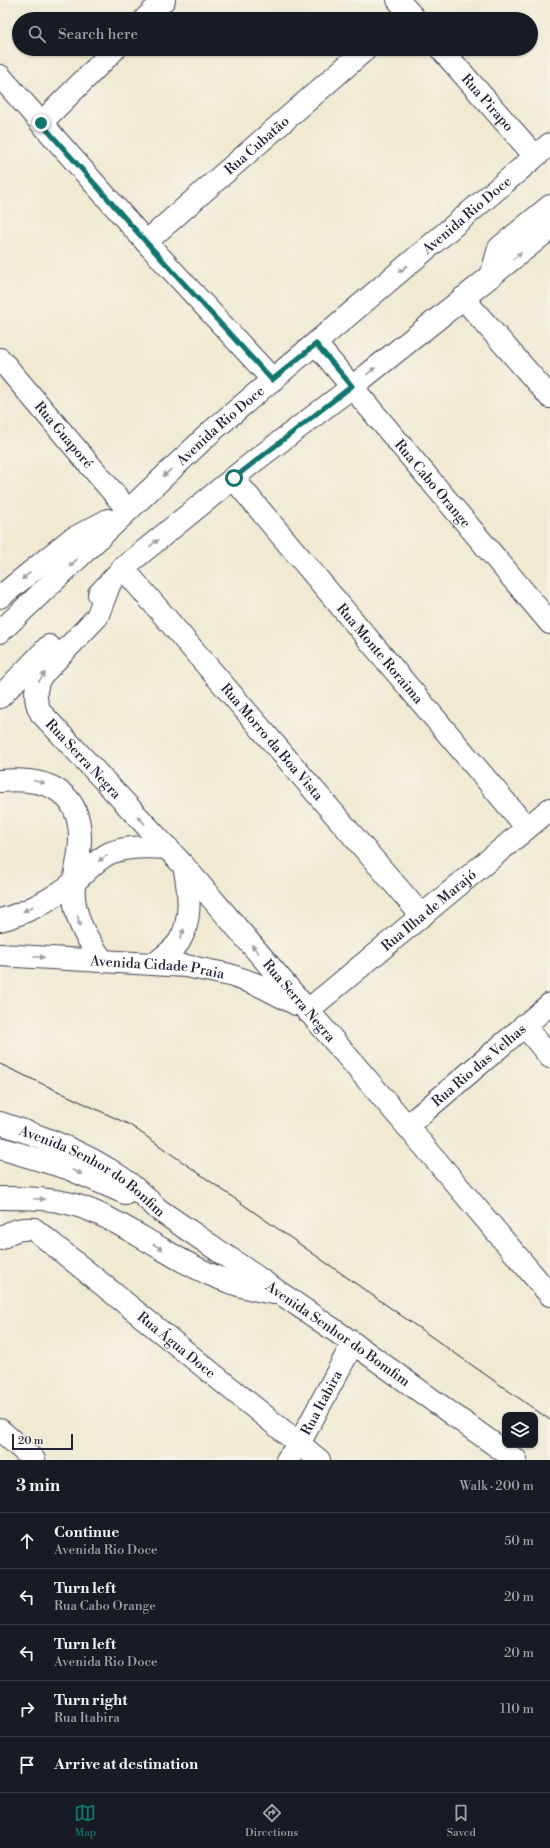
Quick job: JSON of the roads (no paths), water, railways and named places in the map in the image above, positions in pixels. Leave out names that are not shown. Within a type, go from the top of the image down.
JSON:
[{"type":"main road","points":[[153,12],[164,0]]},
{"type":"main road","points":[[41,123],[109,56]]},
{"type":"main road","name":"Rua Cubatão","points":[[146,242],[358,56]]},
{"type":"main road","name":"Rua Pirapo","points":[[448,56],[543,150]]},
{"type":"main road","points":[[0,76],[146,242],[272,380]]},
{"type":"main road","name":"Avenida Rio Doce","points":[[0,632],[212,431],[543,150]]},
{"type":"main road","points":[[491,276],[499,248],[550,206]]},
{"type":"main road","points":[[0,697],[116,576],[234,478],[550,229]]},
{"type":"main road","points":[[463,298],[550,397]]},
{"type":"main road","name":"Rua Cabo Orange","points":[[316,344],[550,623]]},
{"type":"main road","name":"Rua Guaporé","points":[[0,359],[128,510]]},
{"type":"main road","name":"Rua Monte Roraima","points":[[234,478],[527,828]]},
{"type":"main road","points":[[0,598],[70,540],[128,510]]},
{"type":"main road","name":"Rua Serra Negra","points":[[116,576],[97,617],[41,676],[37,683],[36,699],[41,713],[184,866],[550,1295]]},
{"type":"main road","name":"Rua Morro da Boa Vista","points":[[116,576],[422,916]]},
{"type":"main road","points":[[0,781],[24,780],[43,783],[54,788],[69,801],[78,817],[80,842],[74,883],[74,898],[80,925],[103,961]]},
{"type":"main road","name":"Rua Ilha de Marajó","points":[[307,1011],[550,809]]},
{"type":"main road","points":[[0,920],[22,912],[58,893],[74,883],[104,856],[111,853],[134,848],[168,848]]},
{"type":"main road","points":[[156,963],[179,942],[188,916],[189,898],[184,866]]},
{"type":"main road","name":"Avenida Cidade Praia","points":[[0,955],[156,963],[186,966],[230,975],[261,986],[307,1011]]},
{"type":"main road","name":"Rua Rio das Velhas","points":[[407,1126],[550,1004]]},
{"type":"main road","points":[[524,1026],[550,1057]]},
{"type":"main road","name":"Avenida Senhor do Bonfim","points":[[0,1123],[77,1152],[123,1178],[159,1210]]},
{"type":"main road","name":"Avenida Senhor do Bonfim","points":[[0,1148],[68,1168],[117,1189],[159,1210]]},
{"type":"main road","points":[[0,1198],[52,1199],[76,1205],[118,1224],[189,1264],[221,1280],[253,1290],[280,1294]]},
{"type":"main road","name":"Avenida Senhor do Bomfim","points":[[159,1210],[353,1344],[516,1460]]},
{"type":"main road","name":"Rua Água Doce","points":[[0,1239],[12,1231],[23,1228],[34,1229],[293,1452],[319,1460]]},
{"type":"main road","name":"Rua Itabira","points":[[293,1452],[353,1344]]},
{"type":"main road","points":[[0,1430],[34,1460]]},
{"type":"tram line","points":[[0,1064],[130,1125],[550,1420]]}]
